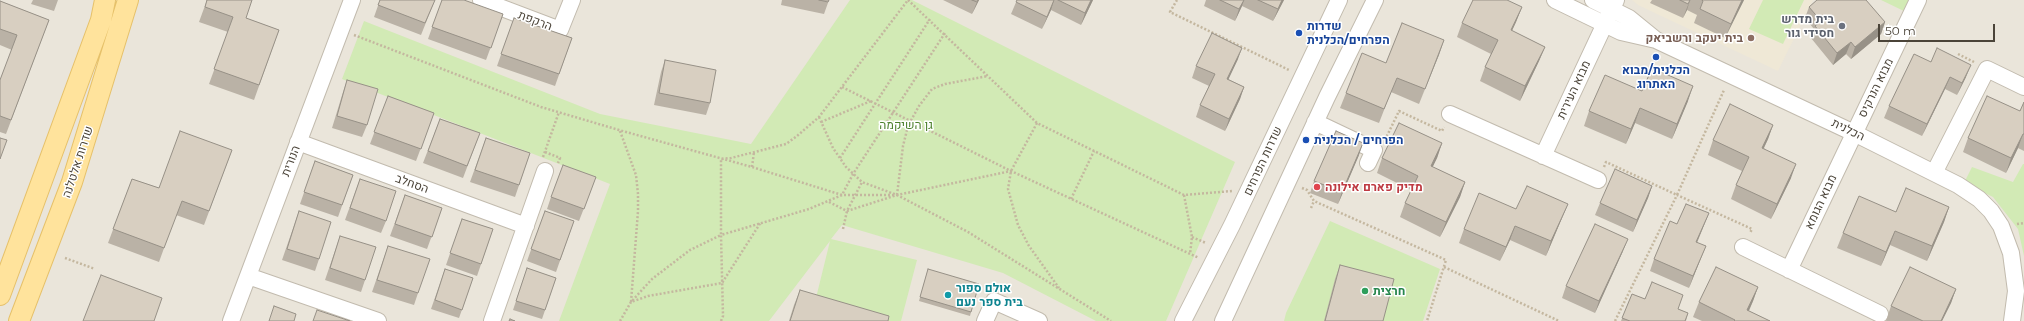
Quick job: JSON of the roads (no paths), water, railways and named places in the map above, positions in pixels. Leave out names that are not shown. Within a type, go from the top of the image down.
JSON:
[{"type":"main road","points":[[0,295],[102,20],[105,0]]},
{"type":"main road","name":"שדרות אלטלנה","points":[[19,321],[72,182],[128,0]]},
{"type":"street","name":"הנורית","points":[[230,321],[352,0]]},
{"type":"street","name":"הרקפת","points":[[481,0],[560,30],[572,0]]},
{"type":"street","name":"שדרות הפרחים","points":[[1183,321],[1249,190],[1339,0]]},
{"type":"street","points":[[1223,321],[1315,122],[1375,0]]},
{"type":"street","name":"הכלנית","points":[[1555,0],[1604,24],[1636,37],[1656,40]]},
{"type":"street","name":"הכלנית","points":[[1594,0],[1614,4],[1656,40],[1854,133],[1958,185],[1979,199],[1991,211],[2001,226],[2011,253],[2016,291],[2012,321]]},
{"type":"street","name":"מבוא הנרקיס","points":[[1854,133],[1918,0]]},
{"type":"street","name":"מבוא העירית","points":[[1543,156],[1614,4]]},
{"type":"street","points":[[1934,173],[1987,69],[2024,87]]},
{"type":"street","points":[[1450,114],[1598,180]]},
{"type":"street","points":[[1315,122],[1371,157]]},
{"type":"street","name":"מבוא הגומא","points":[[1789,270],[1854,133]]},
{"type":"street","name":"הסחלב","points":[[298,142],[526,226]]},
{"type":"street","points":[[492,321],[546,171]]},
{"type":"street","points":[[1743,247],[1880,314]]},
{"type":"street","points":[[248,276],[378,321]]},
{"type":"street","points":[[985,321],[994,301],[1039,321]]},
{"type":"place","name":"בית מדרש חסידי גור","points":[[1842,26]]},
{"type":"place","name":"שדרות הפרחים/הכלנית","points":[[1299,33]]},
{"type":"place","name":"בית יעקב ורשביאק","points":[[1751,38]]},
{"type":"place","name":"הכלנית/מבוא האתרוג","points":[[1656,57]]},
{"type":"place","name":"הפרחים / הכלנית","points":[[1306,140]]},
{"type":"place","name":"מדיק פארם אילונה","points":[[1317,187]]},
{"type":"place","name":"חרצית","points":[[1365,291]]},
{"type":"place","name":"אולם ספור בית ספר נעם","points":[[948,295]]},
{"type":"park label","name":"גן השיקמה","points":[[906,125]]}]
